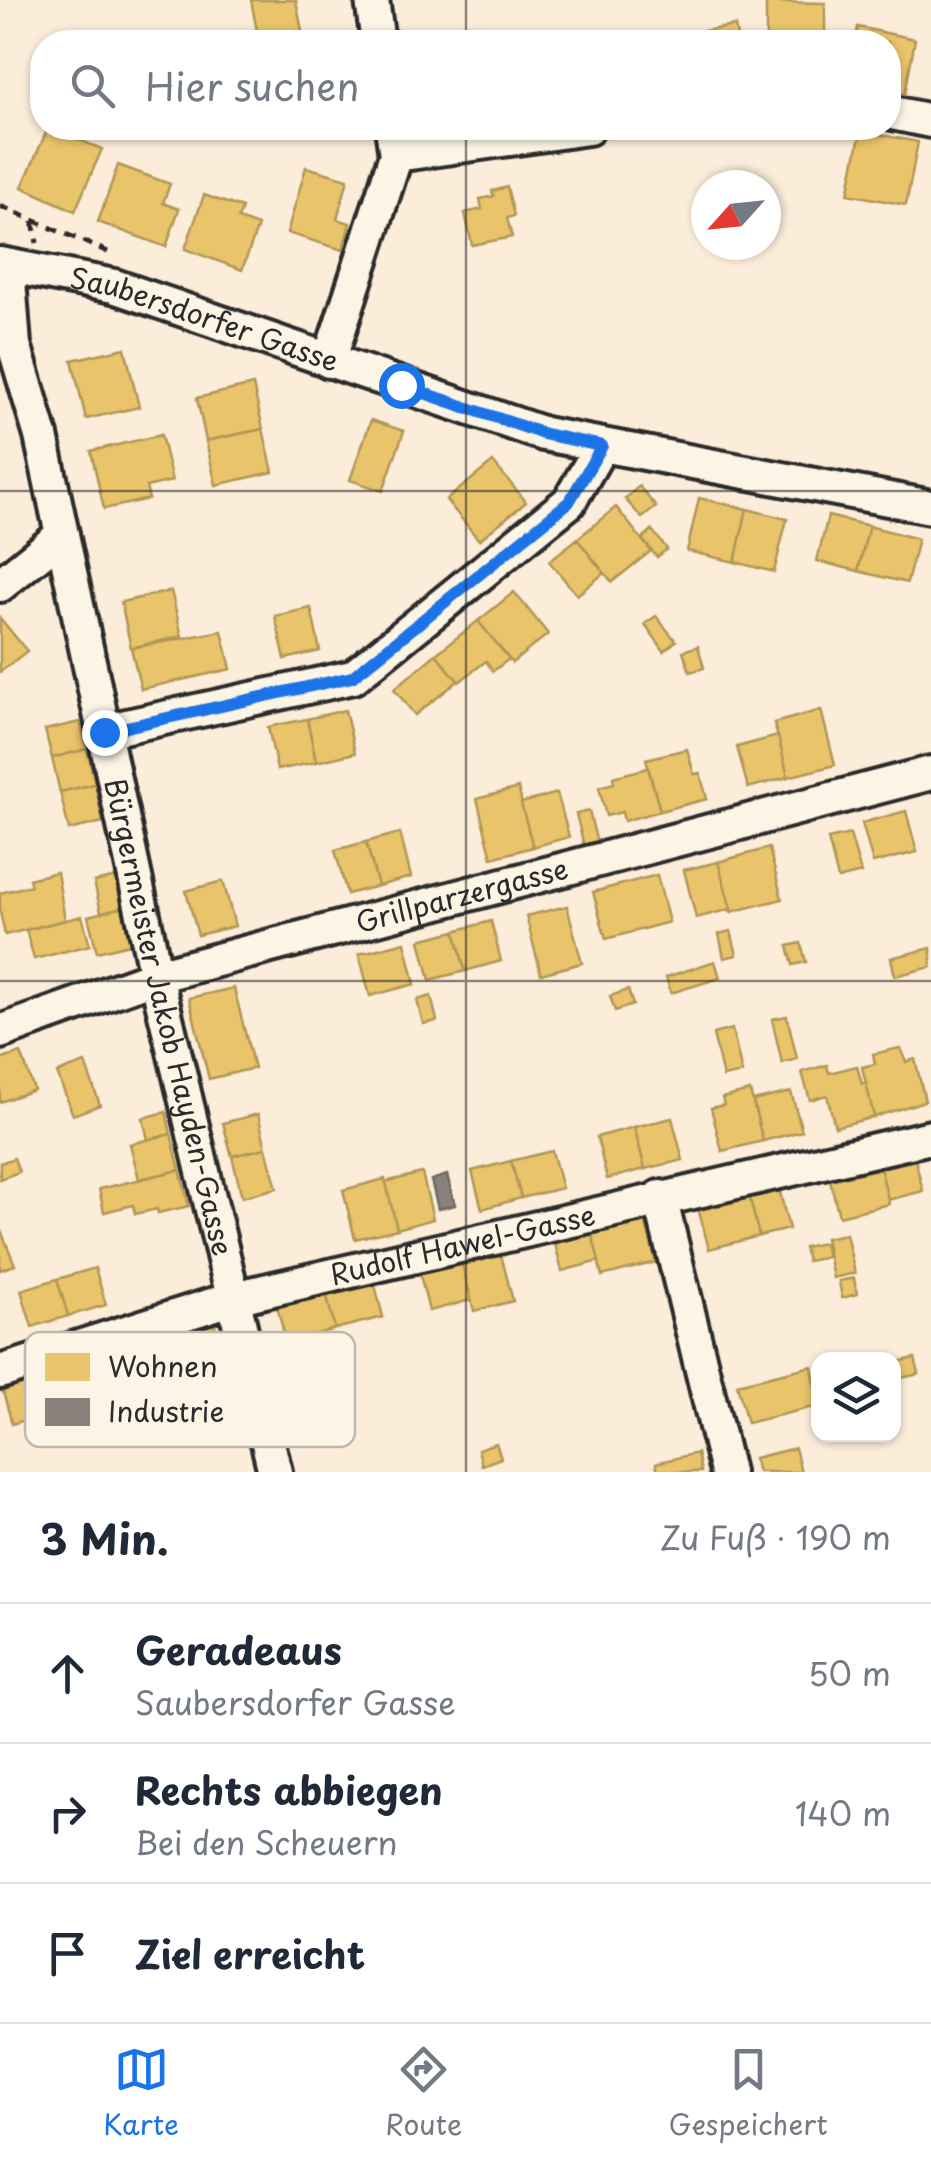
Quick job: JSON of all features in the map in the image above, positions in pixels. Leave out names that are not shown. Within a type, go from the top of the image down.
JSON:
[{"type":"street","points":[[372,0],[376,30]]},
{"type":"street","points":[[901,115],[931,121]]},
{"type":"street","points":[[329,360],[394,142],[422,140]]},
{"type":"street","name":"Saubersdorfer Gasse","points":[[4,266],[114,286],[544,434],[931,507]]},
{"type":"street","name":"Bürgermeister Jakob Hayden-Gasse","points":[[4,266],[14,345],[41,436],[156,976],[242,1332]]},
{"type":"street","points":[[104,732],[352,677],[569,502],[602,446]]},
{"type":"street","points":[[0,585],[62,534]]},
{"type":"street","name":"Grillparzergasse","points":[[0,1032],[156,976],[931,773]]},
{"type":"street","name":"Rudolf Hawel-Gasse","points":[[126,1332],[234,1298],[931,1137]]},
{"type":"street","points":[[660,1198],[727,1472]]},
{"type":"street","name":"Rudolf Hawel-Gasse","points":[[0,1372],[25,1364]]},
{"type":"street","name":"Bürgermeister Jakob Hayden-Gasse","points":[[269,1447],[275,1472]]},
{"type":"path","points":[[33,221],[38,247]]},
{"type":"building: Wohnen","points":[[251,0],[296,0],[302,30],[257,30]]},
{"type":"building: Wohnen","points":[[766,2],[825,3],[825,30],[766,30]]},
{"type":"building: Wohnen","points":[[901,36],[915,39],[905,94],[901,93]]},
{"type":"building: Wohnen","points":[[43,140],[79,140],[102,149],[75,211],[22,187]]},
{"type":"building: Wohnen","points":[[859,140],[918,142],[906,205],[848,194]]},
{"type":"building: Wohnen","points":[[118,165],[170,184],[163,203],[179,209],[166,247],[98,222]]},
{"type":"building: Wohnen","points":[[306,167],[348,179],[337,219],[350,223],[343,250],[287,233]]},
{"type":"building: Wohnen","points":[[507,187],[514,216],[507,218],[512,237],[472,245],[465,213],[482,209],[480,199]]},
{"type":"building: Wohnen","points":[[204,195],[242,208],[238,219],[258,226],[242,270],[185,249]]},
{"type":"building: Wohnen","points":[[125,348],[139,407],[86,419],[72,360]]},
{"type":"building: Wohnen","points":[[253,385],[263,429],[206,441],[197,398]]},
{"type":"building: Wohnen","points":[[371,420],[404,431],[383,491],[350,480]]},
{"type":"building: Wohnen","points":[[263,429],[273,472],[216,485],[206,441]]},
{"type":"building: Wohnen","points":[[161,435],[172,481],[146,487],[149,499],[104,509],[91,451]]},
{"type":"building: Wohnen","points":[[493,462],[526,502],[479,540],[446,500]]},
{"type":"building: Wohnen","points":[[639,486],[656,507],[642,518],[625,499]]},
{"type":"building: Wohnen","points":[[699,498],[747,509],[735,562],[687,551]]},
{"type":"building: Wohnen","points":[[616,507],[651,551],[612,582],[577,539]]},
{"type":"building: Wohnen","points":[[747,509],[787,519],[774,572],[735,562]]},
{"type":"building: Wohnen","points":[[828,516],[869,526],[858,571],[817,561]]},
{"type":"building: Wohnen","points":[[869,526],[918,539],[907,583],[858,571]]},
{"type":"building: Wohnen","points":[[652,530],[667,549],[657,557],[642,539]]},
{"type":"building: Wohnen","points":[[577,539],[604,573],[577,595],[549,561]]},
{"type":"building: Wohnen","points":[[171,591],[182,636],[131,648],[121,602]]},
{"type":"building: Wohnen","points":[[514,592],[548,634],[512,663],[478,621]]},
{"type":"building: Wohnen","points":[[311,608],[320,651],[285,659],[275,616]]},
{"type":"building: Wohnen","points":[[656,616],[676,641],[664,651],[645,624]]},
{"type":"building: Wohnen","points":[[0,618],[27,651],[0,672]]},
{"type":"building: Wohnen","points":[[478,621],[509,659],[493,671],[486,661],[459,682],[436,654]]},
{"type":"building: Wohnen","points":[[222,631],[231,669],[141,689],[131,648]]},
{"type":"building: Wohnen","points":[[698,646],[704,668],[690,672],[683,651]]},
{"type":"building: Wohnen","points":[[436,654],[458,681],[415,715],[394,689]]},
{"type":"building: Wohnen","points":[[345,710],[355,753],[316,762],[307,719]]},
{"type":"building: Wohnen","points":[[821,710],[835,765],[788,777],[774,723]]},
{"type":"building: Wohnen","points":[[307,719],[316,762],[277,770],[268,727]]},
{"type":"building: Wohnen","points":[[80,722],[87,749],[52,758],[45,730]]},
{"type":"building: Wohnen","points":[[778,736],[788,777],[748,788],[737,747]]},
{"type":"building: Wohnen","points":[[87,749],[95,784],[60,792],[52,758]]},
{"type":"building: Wohnen","points":[[687,749],[694,774],[700,773],[707,799],[660,811],[646,759]]},
{"type":"building: Wohnen","points":[[648,768],[660,811],[624,821],[622,812],[606,816],[599,787],[614,783],[613,777]]},
{"type":"building: Wohnen","points":[[95,784],[103,822],[69,830],[60,792]]},
{"type":"building: Wohnen","points":[[518,788],[533,847],[492,858],[477,799]]},
{"type":"building: Wohnen","points":[[557,793],[569,837],[533,847],[521,803]]},
{"type":"building: Wohnen","points":[[589,811],[597,843],[584,846],[576,814]]},
{"type":"building: Wohnen","points":[[906,811],[917,852],[873,863],[862,823]]},
{"type":"building: Wohnen","points":[[400,833],[411,877],[378,886],[366,842]]},
{"type":"building: Wohnen","points":[[850,834],[861,873],[838,879],[828,839]]},
{"type":"building: Wohnen","points":[[366,842],[378,886],[347,894],[335,850]]},
{"type":"building: Wohnen","points":[[769,848],[782,899],[731,912],[718,862]]},
{"type":"building: Wohnen","points":[[718,862],[731,909],[696,918],[684,870]]},
{"type":"building: Wohnen","points":[[57,872],[65,920],[5,935],[0,893],[31,885],[29,879]]},
{"type":"building: Wohnen","points":[[657,875],[669,922],[606,939],[593,892]]},
{"type":"building: Wohnen","points":[[117,877],[124,907],[101,912],[94,882]]},
{"type":"building: Wohnen","points":[[223,881],[235,926],[198,935],[186,891]]},
{"type":"building: Wohnen","points":[[567,906],[582,963],[541,974],[526,916]]},
{"type":"building: Wohnen","points":[[124,907],[133,943],[97,952],[88,916]]},
{"type":"building: Wohnen","points":[[82,916],[90,945],[34,959],[26,930]]},
{"type":"building: Wohnen","points":[[491,921],[501,961],[465,971],[455,931]]},
{"type":"building: Wohnen","points":[[455,931],[465,971],[430,980],[420,940]]},
{"type":"building: Wohnen","points":[[731,931],[737,955],[724,958],[719,934]]},
{"type":"building: Wohnen","points":[[405,942],[415,984],[370,996],[359,954]]},
{"type":"building: Wohnen","points":[[801,943],[806,962],[793,965],[788,946]]},
{"type":"building: Wohnen","points":[[931,948],[931,967],[895,976],[891,958]]},
{"type":"building: Wohnen","points":[[715,961],[720,978],[671,993],[666,977]]},
{"type":"building: Wohnen","points":[[234,988],[254,1068],[209,1079],[189,998]]},
{"type":"building: Wohnen","points":[[628,990],[633,1005],[615,1011],[610,996]]},
{"type":"building: Wohnen","points":[[431,996],[437,1021],[423,1024],[417,1000]]},
{"type":"building: Wohnen","points":[[787,1016],[797,1059],[782,1063],[772,1019]]},
{"type":"building: Wohnen","points":[[732,1029],[742,1073],[723,1077],[713,1034]]},
{"type":"building: Wohnen","points":[[900,1048],[906,1062],[915,1059],[925,1101],[874,1117],[862,1067],[875,1064],[873,1054]]},
{"type":"building: Wohnen","points":[[21,1053],[34,1090],[0,1102],[0,1060]]},
{"type":"building: Wohnen","points":[[85,1063],[100,1105],[73,1115],[57,1073]]},
{"type":"building: Wohnen","points":[[827,1065],[829,1073],[857,1066],[862,1084],[866,1083],[874,1117],[835,1127],[827,1095],[810,1100],[802,1072]]},
{"type":"building: Wohnen","points":[[750,1091],[763,1141],[722,1151],[711,1108],[724,1105],[722,1098]]},
{"type":"building: Wohnen","points":[[791,1092],[802,1131],[763,1141],[753,1101]]},
{"type":"building: Wohnen","points":[[166,1112],[171,1134],[148,1140],[143,1118]]},
{"type":"building: Wohnen","points":[[258,1114],[266,1148],[232,1156],[223,1123]]},
{"type":"building: Wohnen","points":[[672,1118],[683,1160],[645,1169],[634,1127]]},
{"type":"building: Wohnen","points":[[634,1127],[645,1169],[607,1179],[597,1137]]},
{"type":"building: Wohnen","points":[[171,1134],[180,1170],[139,1179],[130,1144]]},
{"type":"building: Wohnen","points":[[266,1148],[277,1188],[242,1197],[232,1156]]},
{"type":"building: Wohnen","points":[[552,1151],[562,1188],[521,1198],[511,1161]]},
{"type":"building: Wohnen","points":[[914,1155],[923,1191],[888,1200],[879,1163]]},
{"type":"building: Wohnen","points":[[14,1158],[19,1172],[0,1179],[0,1163]]},
{"type":"building: Wohnen","points":[[511,1161],[521,1198],[482,1209],[472,1171]]},
{"type":"building: Wohnen","points":[[879,1163],[889,1204],[839,1216],[829,1176]]},
{"type":"building: Wohnen","points":[[180,1170],[189,1206],[135,1214],[133,1205],[104,1212],[99,1189]]},
{"type":"building: Wohnen","points":[[422,1173],[433,1219],[397,1229],[385,1182]]},
{"type":"building: Wohnen","points":[[385,1179],[397,1229],[355,1239],[343,1190]]},
{"type":"building: Wohnen","points":[[779,1188],[789,1229],[759,1236],[749,1195]]},
{"type":"building: Wohnen","points":[[749,1195],[759,1236],[709,1249],[698,1208]]},
{"type":"building: Wohnen","points":[[644,1217],[656,1262],[602,1276],[591,1231]]},
{"type":"building: Wohnen","points":[[0,1228],[15,1265],[0,1270]]},
{"type":"building: Wohnen","points":[[591,1231],[599,1261],[562,1271],[554,1240]]},
{"type":"building: Wohnen","points":[[846,1234],[855,1273],[833,1278],[825,1238]]},
{"type":"building: Wohnen","points":[[824,1243],[827,1257],[807,1261],[804,1247]]},
{"type":"building: Wohnen","points":[[500,1251],[513,1301],[474,1311],[461,1260]]},
{"type":"building: Wohnen","points":[[461,1260],[471,1300],[429,1311],[419,1271]]},
{"type":"building: Wohnen","points":[[95,1268],[106,1305],[68,1316],[57,1279]]},
{"type":"building: Wohnen","points":[[373,1277],[383,1317],[335,1329],[325,1289]]},
{"type":"building: Wohnen","points":[[854,1278],[857,1294],[842,1298],[839,1281]]},
{"type":"building: Wohnen","points":[[57,1279],[68,1316],[32,1327],[21,1290]]},
{"type":"building: Wohnen","points":[[325,1289],[335,1329],[284,1332],[276,1302]]},
{"type":"building: Wohnen","points":[[213,1320],[216,1332],[175,1332]]},
{"type":"building: Wohnen","points":[[915,1358],[919,1374],[901,1378],[901,1361]]},
{"type":"building: Wohnen","points":[[811,1366],[811,1408],[747,1423],[737,1384]]},
{"type":"building: Wohnen","points":[[25,1377],[25,1420],[12,1424],[1,1384]]},
{"type":"building: Wohnen","points":[[496,1443],[501,1458],[482,1465],[478,1449]]},
{"type":"building: Wohnen","points":[[795,1448],[801,1472],[758,1472],[754,1458]]},
{"type":"building: Wohnen","points":[[697,1453],[701,1472],[658,1472],[656,1463]]},
{"type":"building: Industrie","points":[[447,1175],[455,1205],[438,1209],[431,1180]]},
{"type":"route","points":[[104,732],[352,677],[569,502],[602,446],[544,434],[401,385]]}]
